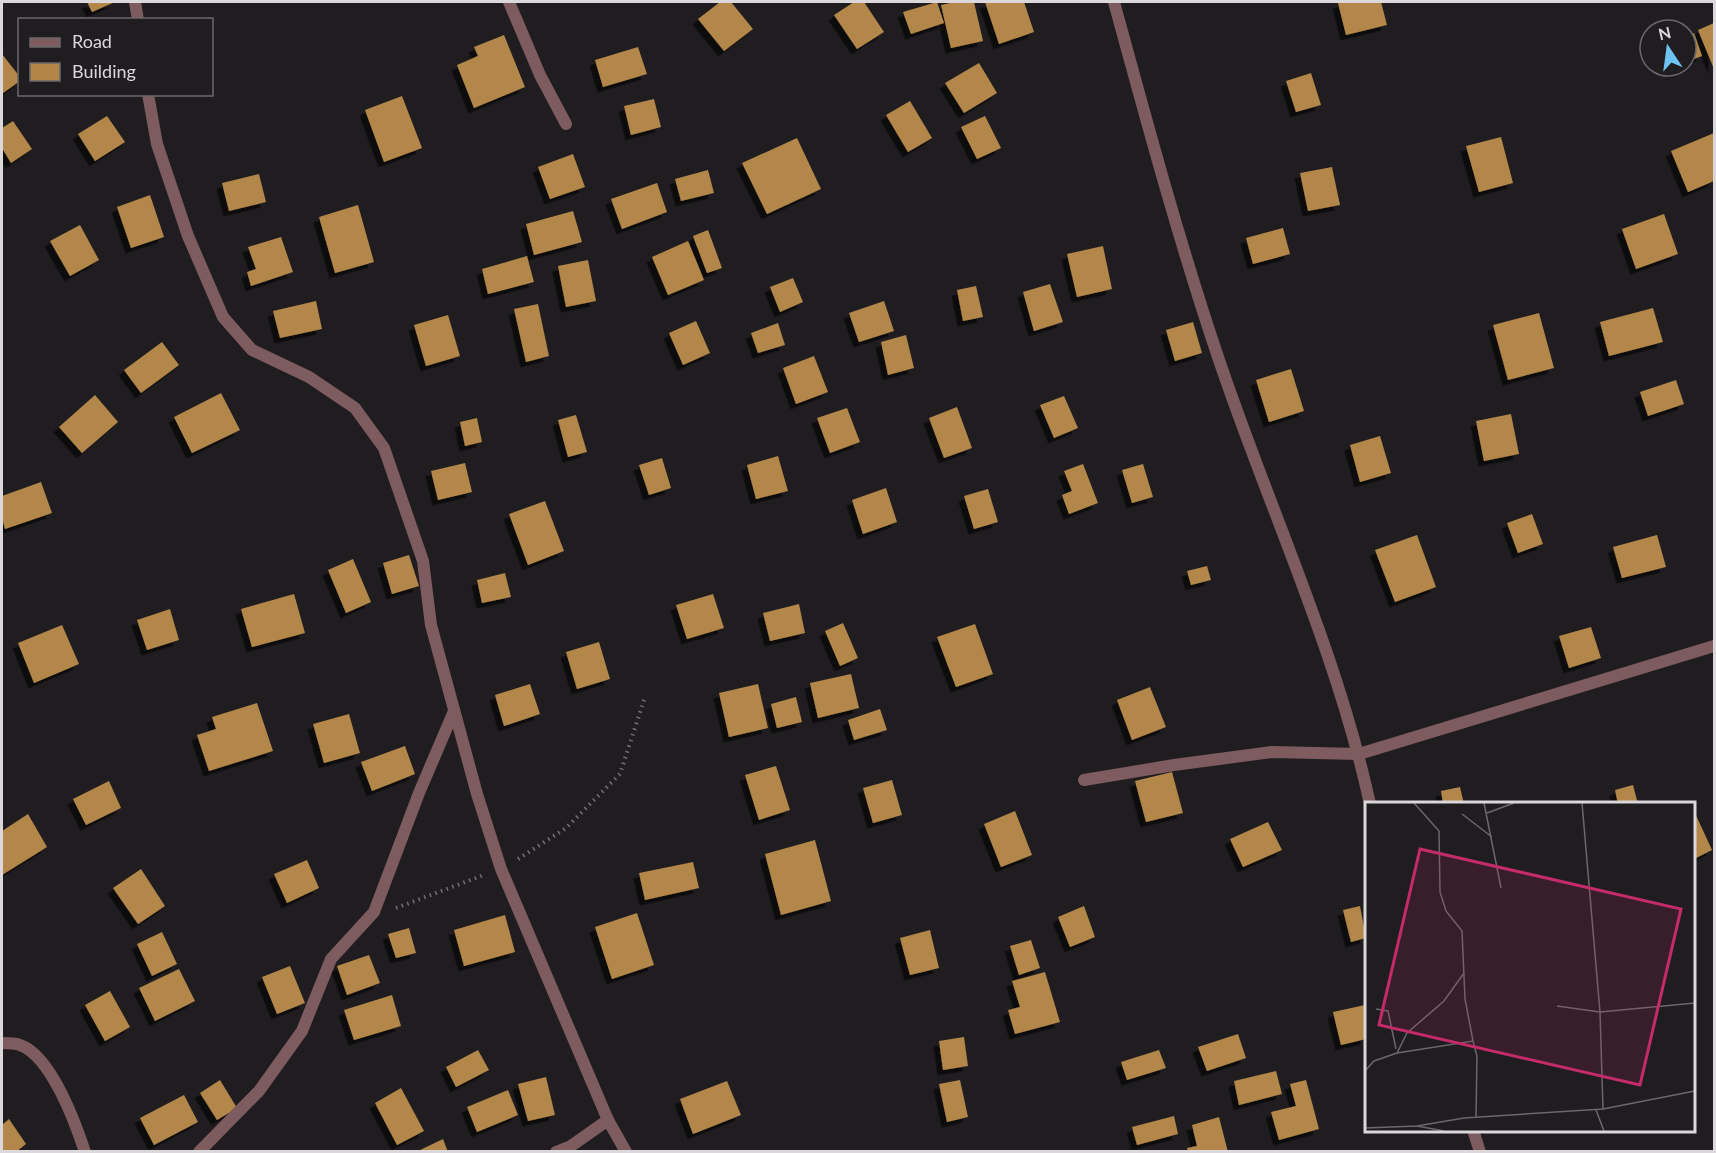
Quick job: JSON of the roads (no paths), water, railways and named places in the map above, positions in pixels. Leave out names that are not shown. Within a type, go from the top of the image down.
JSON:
[{"type":"street","points":[[135,2],[138,18]]},
{"type":"street","points":[[509,2],[540,75],[566,124]]},
{"type":"street","points":[[1114,2],[1155,153],[1217,354],[1332,665],[1359,754],[1370,802]]},
{"type":"street","points":[[148,96],[157,144],[188,236],[223,318],[252,350],[309,377],[355,408],[384,448],[423,561],[431,625],[477,794],[501,869],[608,1120],[627,1152]]},
{"type":"street","points":[[1084,780],[1272,752],[1359,754],[1714,646]]},
{"type":"street","points":[[199,1152],[260,1091],[302,1031],[331,958],[374,912],[419,793],[454,711]]},
{"type":"street","points":[[2,1043],[20,1044],[39,1056],[78,1130],[85,1152]]},
{"type":"street","points":[[556,1152],[571,1146],[608,1120]]},
{"type":"street","points":[[1473,1132],[1480,1152]]}]
